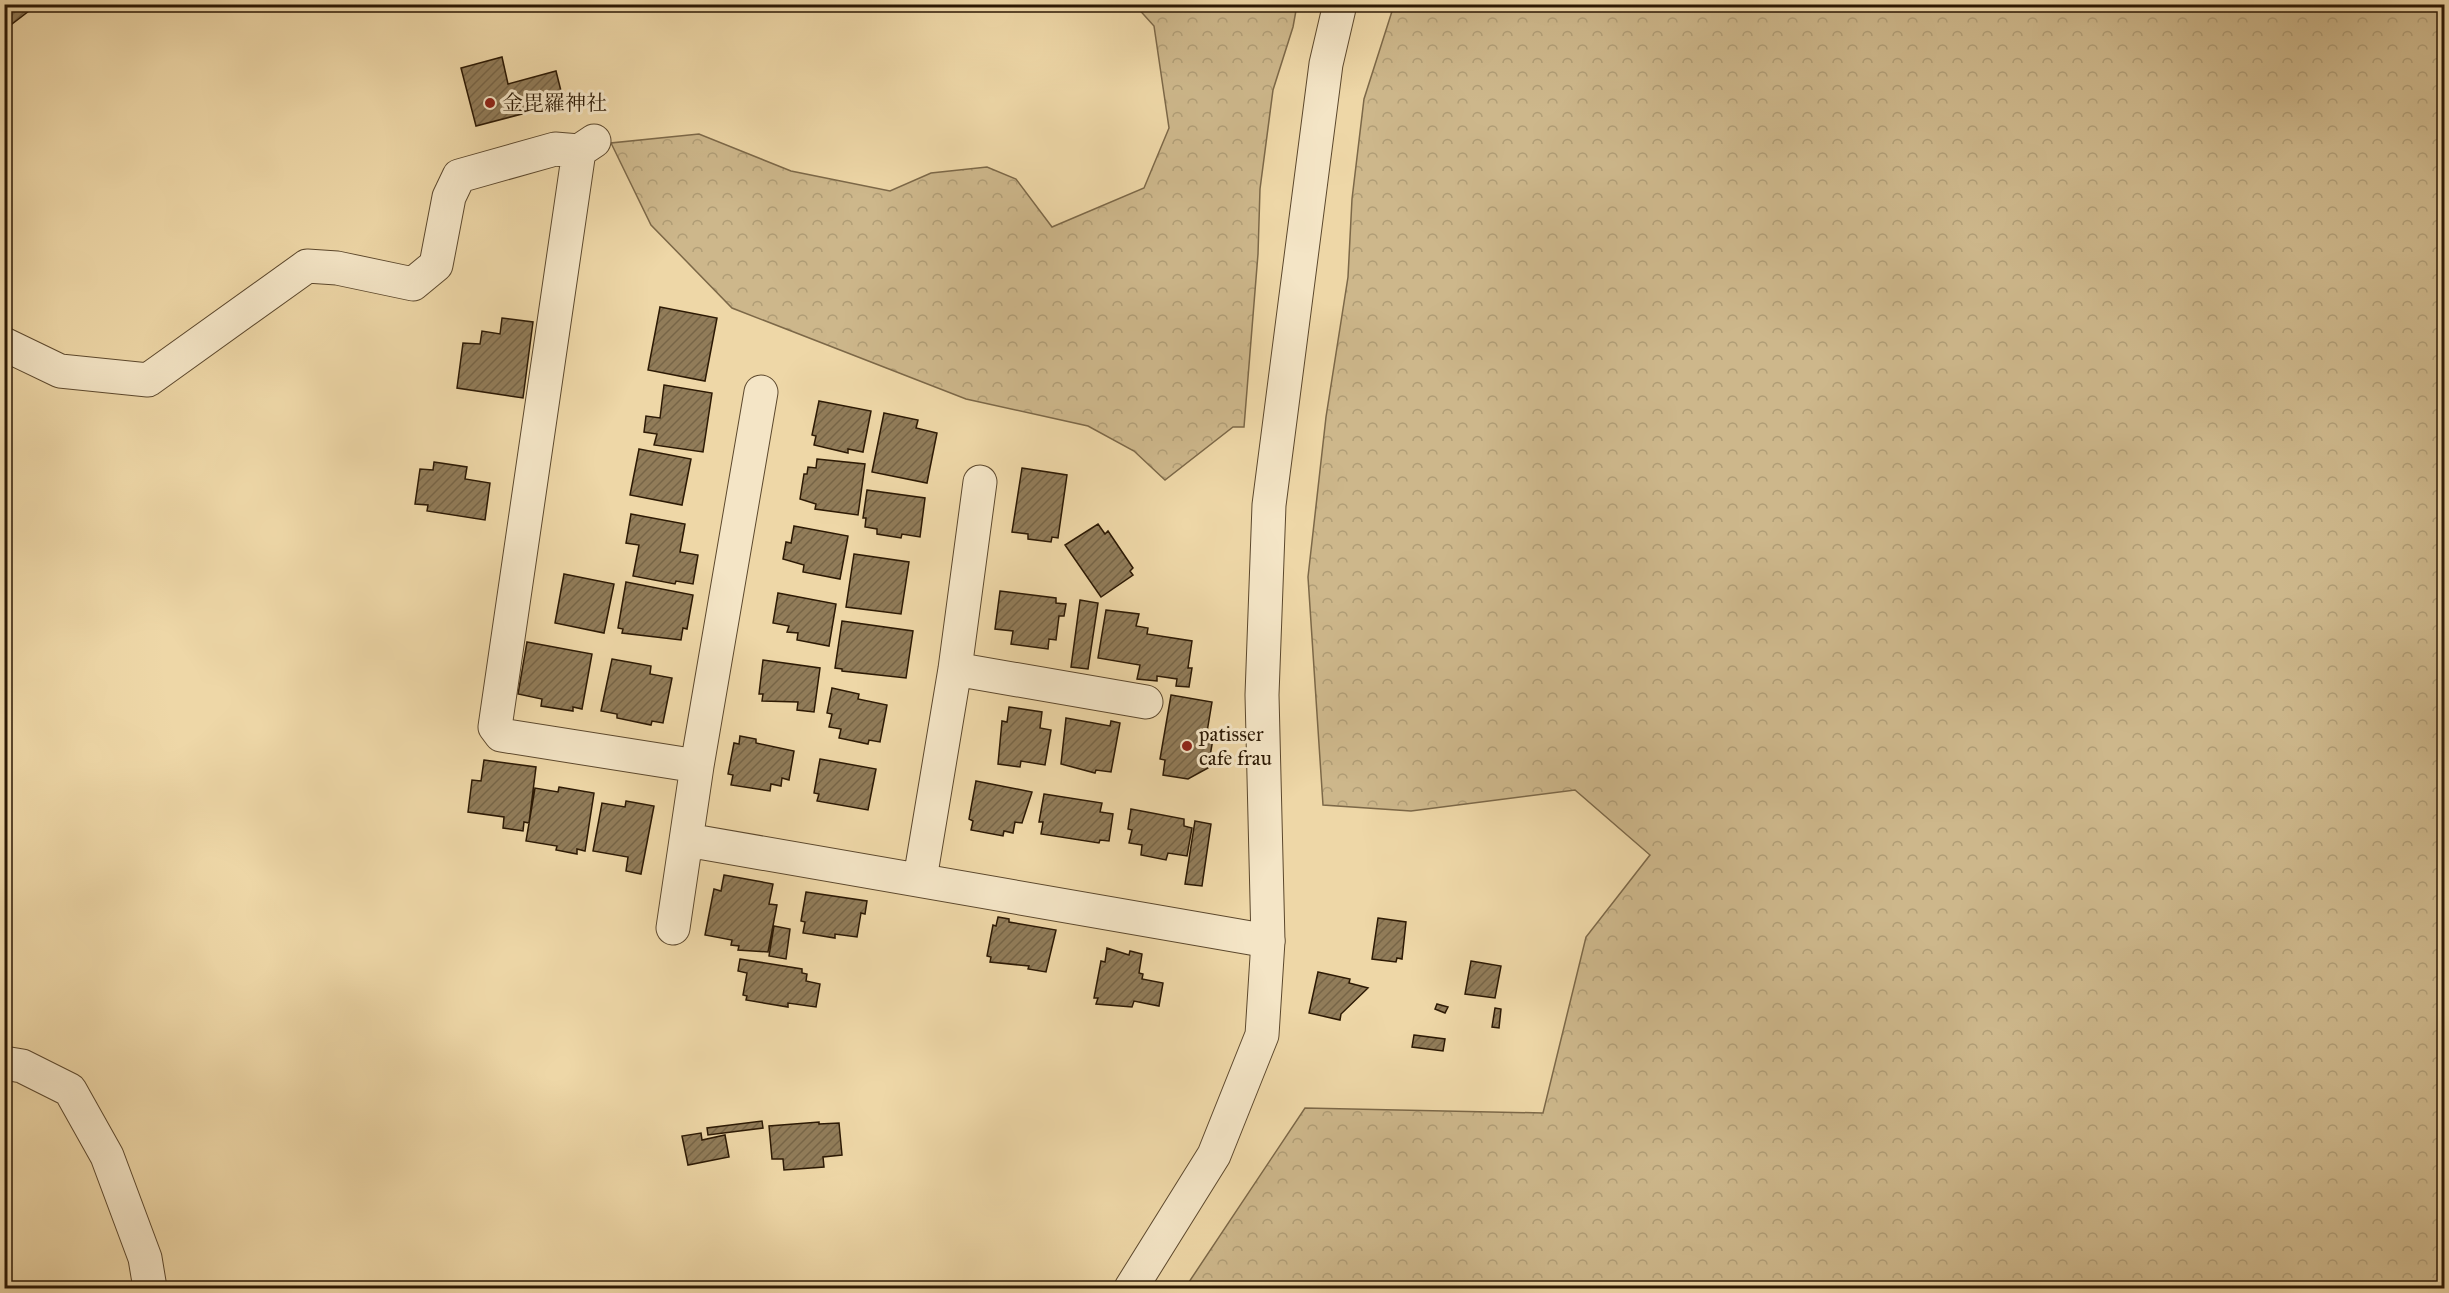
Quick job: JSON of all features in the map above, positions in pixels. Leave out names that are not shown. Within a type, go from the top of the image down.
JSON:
[{"type":"street","points":[[1131,1288],[1214,1155],[1262,1035],[1268,942],[1262,695],[1269,505],[1326,64],[1340,4]]},
{"type":"street","points":[[4,344],[60,371],[148,380],[307,266],[337,268],[413,284],[436,265],[449,197],[459,176],[555,148],[586,146],[495,727],[501,735],[697,766]]},
{"type":"street","points":[[673,928],[697,766],[761,392]]},
{"type":"street","points":[[920,879],[956,669],[981,482]]},
{"type":"street","points":[[956,669],[1146,702]]},
{"type":"street","points":[[687,840],[920,879],[1268,942]]},
{"type":"street","points":[[4,1063],[22,1066],[70,1090],[107,1156],[145,1258],[150,1288]]},
{"type":"green space","points":[[1135,5],[1297,5],[1293,27],[1273,90],[1260,189],[1258,254],[1244,427],[1233,427],[1165,480],[1134,451],[1088,426],[966,399],[732,308],[651,225],[611,143],[699,134],[791,171],[890,191],[931,173],[987,167],[1016,179],[1052,227],[1144,188],[1169,128],[1154,26]]},
{"type":"green space","points":[[1394,5],[2444,5],[2444,1288],[1185,1288],[1305,1108],[1543,1113],[1586,937],[1650,855],[1575,790],[1411,811],[1323,805],[1308,577],[1326,417],[1348,277],[1352,199],[1364,99]]},
{"type":"building","points":[[4,4],[38,4],[12,24],[4,15]]},
{"type":"building","points":[[502,57],[508,84],[556,71],[564,103],[476,126],[461,68]]},
{"type":"building","points":[[660,307],[717,318],[705,381],[648,370]]},
{"type":"building","points":[[502,318],[533,322],[523,398],[457,388],[463,343],[480,344],[482,331],[500,334]]},
{"type":"building","points":[[664,385],[712,393],[703,452],[654,445],[657,434],[644,432],[646,416],[660,418]]},
{"type":"building","points":[[819,401],[871,411],[863,452],[848,449],[848,453],[814,445],[816,436],[812,435]]},
{"type":"building","points":[[884,413],[918,420],[916,428],[937,433],[927,483],[872,472]]},
{"type":"building","points":[[639,449],[691,459],[682,505],[630,495]]},
{"type":"building","points":[[817,459],[865,464],[858,515],[815,509],[816,504],[800,499],[804,474],[807,474],[808,467],[816,468]]},
{"type":"building","points":[[434,462],[467,467],[465,479],[490,483],[485,520],[427,511],[428,505],[415,504],[420,469],[433,470]]},
{"type":"building","points":[[1022,468],[1067,475],[1058,538],[1052,537],[1051,542],[1028,539],[1028,534],[1012,532]]},
{"type":"building","points":[[867,490],[925,498],[920,537],[902,534],[901,538],[877,534],[877,529],[865,527],[866,518],[863,518]]},
{"type":"building","points":[[631,514],[685,524],[680,552],[698,555],[693,584],[676,581],[675,584],[633,576],[639,545],[626,543]]},
{"type":"building","points":[[1098,524],[1105,534],[1108,531],[1133,568],[1130,571],[1133,575],[1101,597],[1065,545]]},
{"type":"building","points":[[794,526],[848,536],[840,579],[803,572],[804,565],[783,559],[786,542],[791,543]]},
{"type":"building","points":[[854,554],[909,562],[901,614],[846,607]]},
{"type":"building","points":[[564,574],[614,584],[604,633],[555,623]]},
{"type":"building","points":[[626,582],[693,595],[687,629],[683,628],[681,640],[622,633],[623,629],[618,628]]},
{"type":"building","points":[[1000,591],[1056,598],[1056,603],[1066,604],[1064,616],[1059,616],[1056,640],[1049,639],[1048,649],[1011,644],[1013,631],[995,629]]},
{"type":"building","points":[[778,593],[836,604],[829,646],[797,640],[798,633],[787,632],[789,626],[773,623]]},
{"type":"building","points":[[1080,600],[1098,603],[1088,669],[1071,667]]},
{"type":"building","points":[[1106,610],[1139,614],[1136,626],[1148,628],[1147,634],[1192,641],[1188,668],[1192,668],[1189,687],[1176,686],[1177,679],[1157,676],[1157,681],[1137,679],[1140,665],[1098,658]]},
{"type":"building","points":[[842,621],[913,631],[906,678],[842,671],[842,669],[835,668]]},
{"type":"building","points":[[527,642],[592,654],[582,709],[573,707],[573,711],[541,706],[542,699],[518,694]]},
{"type":"building","points":[[612,659],[651,666],[650,674],[672,678],[663,723],[652,721],[651,725],[617,718],[617,714],[601,711]]},
{"type":"building","points":[[763,660],[820,668],[814,712],[797,710],[798,702],[762,701],[763,694],[759,694]]},
{"type":"building","points":[[832,688],[859,694],[858,699],[887,705],[880,742],[869,740],[868,744],[839,738],[841,729],[829,727],[832,714],[827,713]]},
{"type":"building","name":"patisser cafe frau","points":[[1171,695],[1212,702],[1207,732],[1214,733],[1208,768],[1188,779],[1163,775],[1165,760],[1160,759]]},
{"type":"building","points":[[1009,707],[1042,712],[1040,728],[1051,730],[1045,765],[1021,761],[1020,767],[998,764],[1002,721],[1007,722]]},
{"type":"building","points":[[1066,718],[1110,726],[1111,721],[1120,723],[1111,772],[1096,770],[1095,773],[1061,764]]},
{"type":"building","points":[[740,736],[756,739],[756,743],[794,751],[789,780],[782,778],[781,786],[771,784],[770,791],[731,785],[733,775],[728,774],[734,743],[739,744]]},
{"type":"building","points":[[820,759],[876,769],[868,810],[817,801],[819,794],[814,793]]},
{"type":"building","points":[[484,760],[536,767],[529,823],[524,822],[523,831],[503,828],[504,817],[468,812],[472,780],[481,781]]},
{"type":"building","points":[[976,781],[1032,792],[1022,823],[1015,822],[1013,833],[1004,831],[1003,836],[971,830],[973,821],[969,819]]},
{"type":"building","points":[[559,787],[594,793],[585,851],[577,849],[577,854],[556,850],[557,846],[526,841],[535,788],[558,792]]},
{"type":"building","points":[[1044,794],[1102,803],[1100,812],[1113,814],[1109,841],[1100,840],[1099,843],[1041,834],[1043,822],[1039,822]]},
{"type":"building","points":[[626,801],[654,806],[641,874],[626,871],[628,857],[593,851],[602,803],[625,807]]},
{"type":"building","points":[[1131,809],[1184,819],[1184,826],[1192,828],[1187,856],[1168,853],[1166,860],[1141,855],[1142,845],[1129,843],[1132,830],[1128,829]]},
{"type":"building","points":[[1195,821],[1211,824],[1202,886],[1185,884]]},
{"type":"building","points":[[724,875],[773,884],[769,904],[777,905],[768,952],[738,950],[739,946],[731,945],[732,940],[705,935],[714,889],[721,891]]},
{"type":"building","points":[[806,892],[867,901],[865,914],[861,913],[857,937],[835,934],[835,938],[803,933],[805,922],[801,921]]},
{"type":"building","points":[[998,917],[1009,919],[1009,922],[1056,930],[1046,972],[1028,969],[1029,966],[990,962],[991,957],[987,956],[993,925],[996,926]]},
{"type":"building","points":[[1378,918],[1406,922],[1402,959],[1397,958],[1396,962],[1372,959]]},
{"type":"building","points":[[774,926],[790,929],[786,959],[769,956]]},
{"type":"building","points":[[1107,948],[1129,955],[1130,951],[1142,954],[1139,973],[1143,974],[1142,979],[1163,983],[1159,1006],[1134,1001],[1132,1007],[1096,1004],[1098,998],[1094,998],[1101,961],[1105,962]]},
{"type":"building","points":[[740,959],[802,969],[802,973],[807,974],[806,981],[820,984],[816,1007],[788,1003],[788,1007],[746,1000],[747,996],[743,995],[747,973],[738,971]]},
{"type":"building","points":[[1471,961],[1501,966],[1495,998],[1465,994]]},
{"type":"building","points":[[1318,972],[1350,979],[1349,983],[1368,988],[1341,1014],[1340,1020],[1309,1013]]},
{"type":"building","points":[[1437,1004],[1448,1007],[1445,1013],[1435,1009]]},
{"type":"building","points":[[1495,1008],[1501,1009],[1499,1028],[1492,1027]]},
{"type":"building","points":[[1414,1035],[1445,1039],[1443,1051],[1412,1047]]},
{"type":"building","points":[[762,1121],[763,1128],[708,1135],[707,1128]]},
{"type":"building","points":[[819,1122],[819,1124],[839,1123],[842,1155],[823,1157],[824,1167],[784,1170],[783,1159],[772,1159],[769,1126]]},
{"type":"building","points":[[701,1133],[702,1140],[725,1135],[729,1157],[688,1165],[682,1136]]},
{"type":"place","name":"金毘羅神社","points":[[490,103]]},
{"type":"place","name":"patisser cafe frau","points":[[1187,746]]}]
